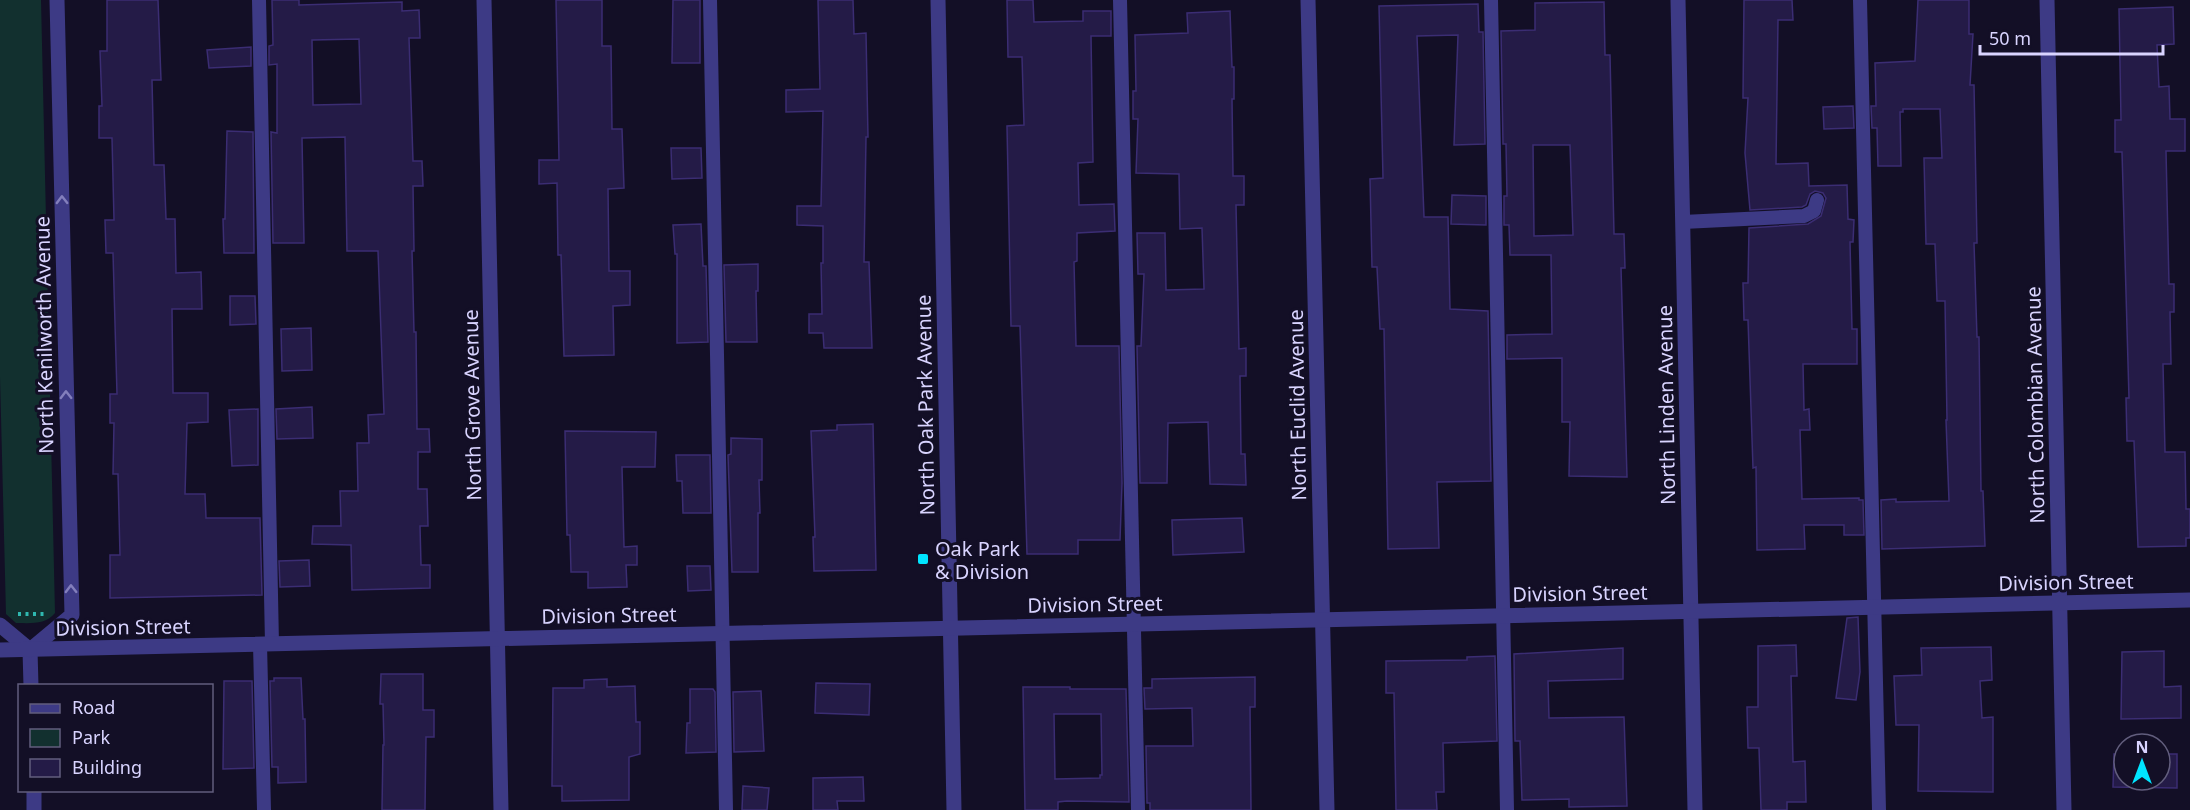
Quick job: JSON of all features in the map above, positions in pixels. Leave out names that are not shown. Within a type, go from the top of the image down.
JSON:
[{"type":"street","name":"North Kenilworth Avenue","points":[[30,650],[72,615],[57,0]]},
{"type":"street","name":"North Grove Avenue","points":[[484,0],[501,810]]},
{"type":"street","name":"North Oak Park Avenue","points":[[938,0],[954,810]]},
{"type":"street","name":"North Euclid Avenue","points":[[1308,0],[1327,810]]},
{"type":"street","name":"North Linden Avenue","points":[[1678,0],[1695,810]]},
{"type":"street","name":"North Colombian Avenue","points":[[2047,0],[2064,810]]},
{"type":"street","name":"Division Street","points":[[0,650],[2190,600]]},
{"type":"street","points":[[0,626],[30,650],[31,684]]},
{"type":"street","points":[[34,792],[34,810]]},
{"type":"lane","points":[[259,0],[266,644],[264,810]]},
{"type":"lane","points":[[710,0],[726,810]]},
{"type":"lane","points":[[1120,0],[1138,810]]},
{"type":"lane","points":[[1491,0],[1507,810]]},
{"type":"lane","points":[[1860,0],[1879,810]]},
{"type":"lane","points":[[1683,222],[1804,216],[1814,211],[1818,200]]},
{"type":"path","points":[[16,614],[45,614]]},
{"type":"green space","points":[[0,0],[41,0],[55,613],[47,620],[32,623],[16,623],[6,614],[0,377]]},
{"type":"building","points":[[107,0],[158,0],[161,80],[152,80],[154,165],[164,165],[166,219],[175,219],[176,273],[201,272],[202,309],[172,309],[173,393],[208,393],[208,422],[187,423],[185,494],[205,494],[206,518],[260,518],[262,595],[110,598],[110,555],[120,555],[118,474],[113,474],[114,423],[110,423],[110,394],[117,394],[113,253],[106,253],[105,220],[114,220],[112,138],[99,138],[99,106],[102,106],[100,51],[107,51]]},
{"type":"building","points":[[272,0],[299,0],[299,5],[402,2],[402,11],[419,10],[420,38],[409,38],[413,161],[422,161],[423,186],[413,186],[414,251],[412,251],[417,429],[429,429],[430,452],[418,452],[418,489],[427,489],[428,526],[420,526],[421,565],[430,565],[430,588],[352,590],[351,545],[312,544],[313,526],[341,526],[340,491],[358,491],[357,443],[369,443],[368,415],[384,414],[378,251],[347,251],[345,137],[302,138],[304,243],[273,243],[271,132],[277,133],[277,64],[269,65],[269,46],[273,45]],"holes":[[[359,39],[361,104],[313,105],[312,40]]]},
{"type":"building","points":[[556,0],[602,0],[602,46],[611,46],[612,129],[622,129],[624,188],[608,189],[609,271],[630,271],[630,305],[613,306],[614,355],[564,356],[561,255],[558,255],[557,183],[539,184],[539,160],[559,160]]},
{"type":"building","points":[[673,0],[700,0],[700,63],[672,63]]},
{"type":"building","points":[[818,0],[853,0],[854,34],[866,33],[868,137],[866,137],[864,262],[869,262],[872,348],[824,348],[823,333],[809,333],[809,314],[822,314],[823,226],[797,225],[797,206],[821,206],[823,111],[786,112],[786,90],[820,89]]},
{"type":"building","points":[[1007,0],[1033,0],[1034,22],[1083,21],[1083,11],[1111,11],[1111,36],[1091,36],[1093,162],[1078,163],[1079,205],[1114,204],[1115,231],[1077,233],[1077,261],[1074,262],[1076,346],[1119,346],[1122,483],[1120,540],[1078,540],[1078,554],[1027,554],[1020,326],[1011,326],[1007,126],[1024,125],[1022,57],[1008,57]]},
{"type":"building","points":[[1744,0],[1792,0],[1793,20],[1778,20],[1776,164],[1808,163],[1809,186],[1847,185],[1848,219],[1854,220],[1853,242],[1850,242],[1852,329],[1857,329],[1857,364],[1803,364],[1804,410],[1809,409],[1810,430],[1800,430],[1802,499],[1859,498],[1863,500],[1864,535],[1844,535],[1844,525],[1804,525],[1805,549],[1757,550],[1756,467],[1753,468],[1748,320],[1744,320],[1743,283],[1748,283],[1749,228],[1808,224],[1821,216],[1826,198],[1823,193],[1815,191],[1810,194],[1806,205],[1802,207],[1750,210],[1745,153],[1748,98],[1743,98]]},
{"type":"building","points":[[1918,0],[1969,0],[1969,34],[1973,34],[1970,85],[1974,85],[1977,243],[1974,243],[1977,337],[1979,337],[1981,491],[1983,491],[1985,546],[1882,549],[1881,500],[1949,501],[1945,301],[1937,301],[1935,244],[1926,244],[1924,158],[1942,158],[1940,109],[1903,109],[1903,112],[1900,112],[1901,166],[1878,166],[1877,128],[1872,128],[1871,106],[1876,106],[1875,63],[1915,61]]},
{"type":"building","points":[[1604,2],[1605,55],[1610,55],[1614,234],[1624,234],[1625,268],[1621,268],[1627,477],[1569,476],[1570,422],[1562,422],[1562,358],[1507,359],[1507,335],[1552,334],[1551,255],[1510,255],[1509,225],[1504,225],[1504,196],[1507,196],[1506,144],[1503,144],[1501,31],[1535,30],[1535,3]],"holes":[[[1533,145],[1570,145],[1573,235],[1534,236]]]},
{"type":"building","points":[[1478,4],[1479,32],[1483,32],[1485,144],[1454,145],[1458,35],[1417,36],[1424,217],[1448,217],[1450,309],[1488,311],[1491,481],[1437,482],[1439,548],[1388,549],[1384,329],[1380,329],[1377,267],[1372,267],[1370,179],[1383,178],[1379,6]]},
{"type":"building","points":[[2173,7],[2174,44],[2157,45],[2159,87],[2169,86],[2170,119],[2185,119],[2185,151],[2166,151],[2169,284],[2174,284],[2174,312],[2170,312],[2171,364],[2163,364],[2165,452],[2185,452],[2186,509],[2190,509],[2190,538],[2186,538],[2186,546],[2138,547],[2134,441],[2127,441],[2126,398],[2129,398],[2122,152],[2115,152],[2115,120],[2121,120],[2119,9]]},
{"type":"building","points":[[1230,11],[1232,67],[1234,67],[1233,176],[1244,176],[1244,205],[1236,205],[1239,349],[1246,348],[1246,376],[1240,376],[1241,454],[1245,454],[1246,485],[1210,484],[1208,422],[1168,423],[1167,483],[1140,483],[1137,346],[1141,346],[1144,274],[1138,274],[1137,233],[1165,233],[1166,290],[1204,289],[1202,228],[1180,229],[1179,174],[1136,173],[1138,119],[1133,119],[1133,91],[1136,91],[1135,35],[1188,33],[1187,13]]},
{"type":"building","points":[[251,47],[251,66],[209,68],[207,50]]},
{"type":"building","points":[[1853,106],[1854,128],[1824,129],[1823,107]]},
{"type":"building","points":[[227,131],[253,132],[254,253],[224,253],[223,219],[225,219]]},
{"type":"building","points":[[671,148],[701,148],[702,178],[672,179]]},
{"type":"building","points":[[1452,195],[1486,196],[1486,225],[1451,224]]},
{"type":"building","points":[[701,224],[703,266],[706,266],[708,342],[677,343],[677,254],[675,254],[673,225]]},
{"type":"building","points":[[758,264],[757,342],[726,342],[724,265]]},
{"type":"building","points":[[230,296],[255,296],[256,324],[230,325]]},
{"type":"building","points":[[311,328],[312,370],[282,371],[281,329]]},
{"type":"building","points":[[312,407],[313,438],[277,439],[276,409]]},
{"type":"building","points":[[258,409],[258,465],[232,466],[229,410]]},
{"type":"building","points":[[873,424],[876,570],[814,571],[811,431],[837,430],[837,425]]},
{"type":"building","points":[[565,431],[656,432],[655,467],[622,467],[624,547],[637,546],[637,565],[626,565],[627,587],[588,588],[588,572],[571,572],[570,535],[567,535]]},
{"type":"building","points":[[731,438],[762,439],[758,572],[732,572],[728,455],[731,454]]},
{"type":"building","points":[[676,455],[710,455],[711,513],[683,513],[682,481],[677,481]]},
{"type":"building","points":[[1242,518],[1244,552],[1173,555],[1172,520]]},
{"type":"building","points":[[309,560],[310,586],[280,587],[279,561]]},
{"type":"building","points":[[687,566],[710,566],[711,590],[688,591]]},
{"type":"building","points":[[1858,617],[1860,672],[1856,700],[1836,698],[1847,618]]},
{"type":"building","points":[[1796,645],[1797,676],[1791,676],[1793,762],[1805,761],[1806,802],[1787,802],[1787,810],[1761,810],[1759,748],[1748,748],[1747,707],[1758,707],[1758,646]]},
{"type":"building","points":[[1991,647],[1992,680],[1980,681],[1982,718],[1993,717],[1993,792],[1918,791],[1919,725],[1896,725],[1894,676],[1922,675],[1921,648]]},
{"type":"building","points":[[1623,648],[1623,679],[1548,681],[1549,718],[1624,717],[1627,806],[1569,807],[1569,799],[1522,800],[1520,741],[1515,741],[1514,654]]},
{"type":"building","points":[[2164,651],[2164,687],[2181,686],[2181,718],[2121,719],[2122,652]]},
{"type":"building","points":[[1495,656],[1497,741],[1443,743],[1444,792],[1436,792],[1437,810],[1396,810],[1394,693],[1386,693],[1386,661],[1467,660],[1467,657]]},
{"type":"building","points":[[381,674],[423,674],[423,710],[434,710],[434,737],[426,737],[425,810],[382,810],[384,745],[383,704],[380,704]]},
{"type":"building","points":[[1255,677],[1255,707],[1250,707],[1251,810],[1150,810],[1150,803],[1147,803],[1146,746],[1193,746],[1192,708],[1145,709],[1144,688],[1152,688],[1152,679]]},
{"type":"building","points":[[274,678],[301,678],[303,719],[305,719],[306,782],[278,783],[278,767],[272,767],[270,681],[274,681]]},
{"type":"building","points":[[607,679],[607,687],[635,686],[636,722],[640,722],[640,754],[629,757],[629,800],[562,801],[562,786],[552,786],[553,688],[584,688],[584,680]]},
{"type":"building","points":[[224,681],[252,681],[254,768],[223,769]]},
{"type":"building","points":[[816,683],[870,684],[869,715],[815,713]]},
{"type":"building","points":[[1023,687],[1126,689],[1129,802],[1067,801],[1058,802],[1058,810],[1025,810]],"holes":[[[1054,714],[1101,714],[1102,775],[1100,778],[1055,779]]]},
{"type":"building","points":[[690,689],[713,689],[715,692],[716,752],[686,753],[687,723],[690,723]]},
{"type":"building","points":[[761,691],[764,751],[734,752],[733,692]]},
{"type":"building","points":[[2172,754],[2177,754],[2177,788],[2172,788]]},
{"type":"building","points":[[863,777],[864,801],[837,801],[838,810],[813,810],[813,778]]},
{"type":"building","points":[[743,786],[769,788],[767,810],[742,810]]},
{"type":"place","name":"Oak Park & Division","points":[[923,559]]}]
